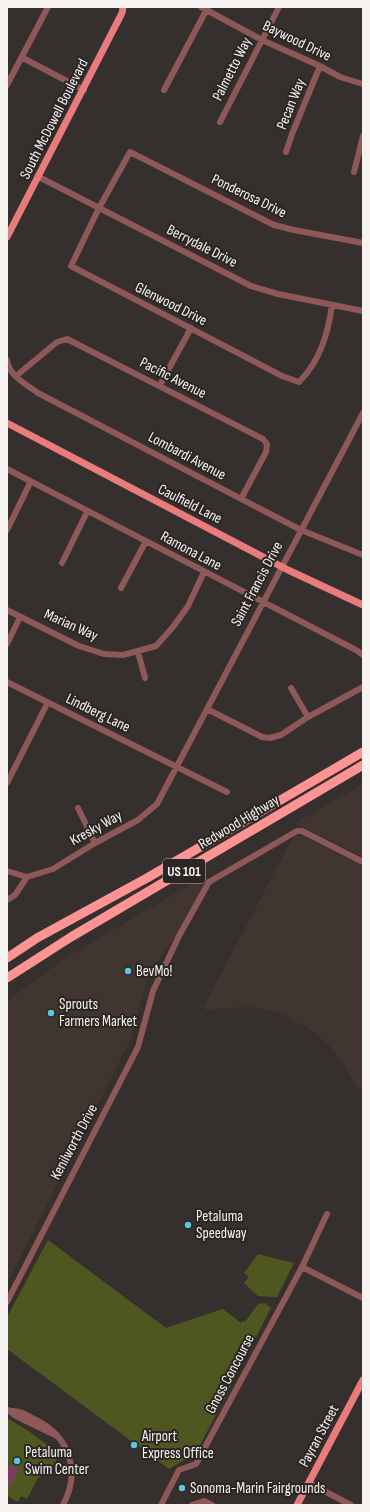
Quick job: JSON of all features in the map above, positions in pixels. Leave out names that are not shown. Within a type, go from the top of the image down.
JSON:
[{"type":"highway","name":"Redwood Highway","points":[[7,958],[37,938],[147,878],[363,752]]},
{"type":"highway","name":"Redwood Highway","points":[[7,978],[78,933],[363,765]]},
{"type":"main road","name":"South McDowell Boulevard","points":[[7,237],[84,90],[122,10],[128,7]]},
{"type":"main road","name":"Caulfield Lane","points":[[7,424],[281,566],[363,605]]},
{"type":"main road","name":"Payran Street","points":[[297,1505],[363,1380]]},
{"type":"street","points":[[7,85],[23,58],[47,7]]},
{"type":"street","name":"Palmetto Way","points":[[220,122],[279,7]]},
{"type":"street","name":"Baywood Drive","points":[[205,8],[262,40],[320,66],[340,77],[363,84]]},
{"type":"street","points":[[164,90],[205,8]]},
{"type":"street","points":[[23,58],[84,90]]},
{"type":"street","name":"Pecan Way","points":[[286,152],[320,66]]},
{"type":"street","points":[[354,172],[363,136]]},
{"type":"street","name":"Glenwood Drive","points":[[130,152],[99,208],[71,266],[282,376],[299,382],[307,373],[320,352],[329,328],[332,305]]},
{"type":"street","name":"Ponderosa Drive","points":[[130,152],[274,225],[363,243]]},
{"type":"street","name":"Berrydale Drive","points":[[39,177],[252,286],[278,294],[363,311]]},
{"type":"street","points":[[160,385],[191,328]]},
{"type":"street","name":"Pacific Avenue","points":[[16,376],[57,342],[67,339],[160,385],[263,439],[267,444],[266,452],[241,499]]},
{"type":"street","name":"Lombardi Avenue","points":[[7,360],[7,366],[16,376],[38,393],[301,530],[363,555]]},
{"type":"street","name":"Saint Francis Drive","points":[[177,769],[281,566],[363,413]]},
{"type":"street","name":"Ramona Lane","points":[[7,469],[363,655]]},
{"type":"street","points":[[7,530],[30,482]]},
{"type":"street","points":[[62,562],[87,512]]},
{"type":"street","points":[[121,588],[146,541]]},
{"type":"street","name":"Marian Way","points":[[7,610],[79,646],[104,654],[124,655],[156,646],[173,627],[188,606],[204,572]]},
{"type":"street","points":[[7,644],[20,617]]},
{"type":"street","points":[[138,652],[146,678]]},
{"type":"street","name":"Lindberg Lane","points":[[7,682],[47,704],[122,739],[177,769],[227,792]]},
{"type":"street","points":[[207,709],[262,737],[270,738],[281,735],[308,717],[363,687]]},
{"type":"street","points":[[291,688],[308,717]]},
{"type":"street","points":[[7,783],[47,704]]},
{"type":"street","name":"Kresky Way","points":[[27,877],[53,868],[138,820],[157,804],[177,769]]},
{"type":"street","points":[[78,808],[95,843]]},
{"type":"street","name":"Kenilworth Drive","points":[[7,1302],[138,1047],[153,990],[179,936],[209,882],[297,831],[302,831],[363,862]]},
{"type":"street","points":[[7,871],[27,877],[15,895],[7,900]]},
{"type":"street","name":"Gnoss Concourse","points":[[161,1505],[179,1470],[196,1464],[302,1267],[327,1214]]},
{"type":"street","points":[[302,1267],[363,1298]]},
{"type":"street","points":[[9,1411],[16,1416],[57,1436],[69,1456],[72,1471],[72,1483],[63,1505]]},
{"type":"street","points":[[309,1483],[351,1505]]},
{"type":"street","points":[[192,1505],[204,1501],[212,1505]]},
{"type":"shaded area","points":[[363,784],[363,857],[295,823]]},
{"type":"shaded area","points":[[296,835],[304,837],[363,866],[363,1092],[357,1088],[344,1064],[327,1043],[311,1030],[284,1015],[253,1007],[224,1008],[208,1011],[203,1008],[293,837]]},
{"type":"shaded area","points":[[205,876],[208,880],[182,927],[152,970],[145,985],[132,1036],[7,1284],[7,1001],[67,957]]},
{"type":"shaded area","name":"Petaluma Swim Center","points":[[7,1464],[19,1470],[10,1487],[7,1486]]},
{"type":"green space","points":[[48,1240],[166,1328],[223,1309],[241,1323],[243,1321],[245,1322],[258,1304],[265,1303],[271,1308],[196,1453],[169,1469],[7,1349],[7,1317]]},
{"type":"green space","points":[[258,1254],[294,1263],[277,1297],[258,1296],[244,1283],[249,1277],[244,1273]]},
{"type":"green space","name":"Petaluma Swim Center","points":[[7,1418],[27,1430],[57,1452],[58,1457],[51,1470],[38,1478],[27,1499],[21,1496],[18,1502],[7,1496]]},
{"type":"place","name":"BevMo!","points":[[128,971]]},
{"type":"place","name":"Sprouts Farmers Market","points":[[51,1013]]},
{"type":"place","name":"Petaluma Speedway","points":[[188,1225]]},
{"type":"place","name":"Airport Express Office","points":[[134,1445]]},
{"type":"place","name":"Petaluma Swim Center","points":[[17,1461]]},
{"type":"place","name":"Sonoma-Marin Fairgrounds","points":[[182,1488]]}]
